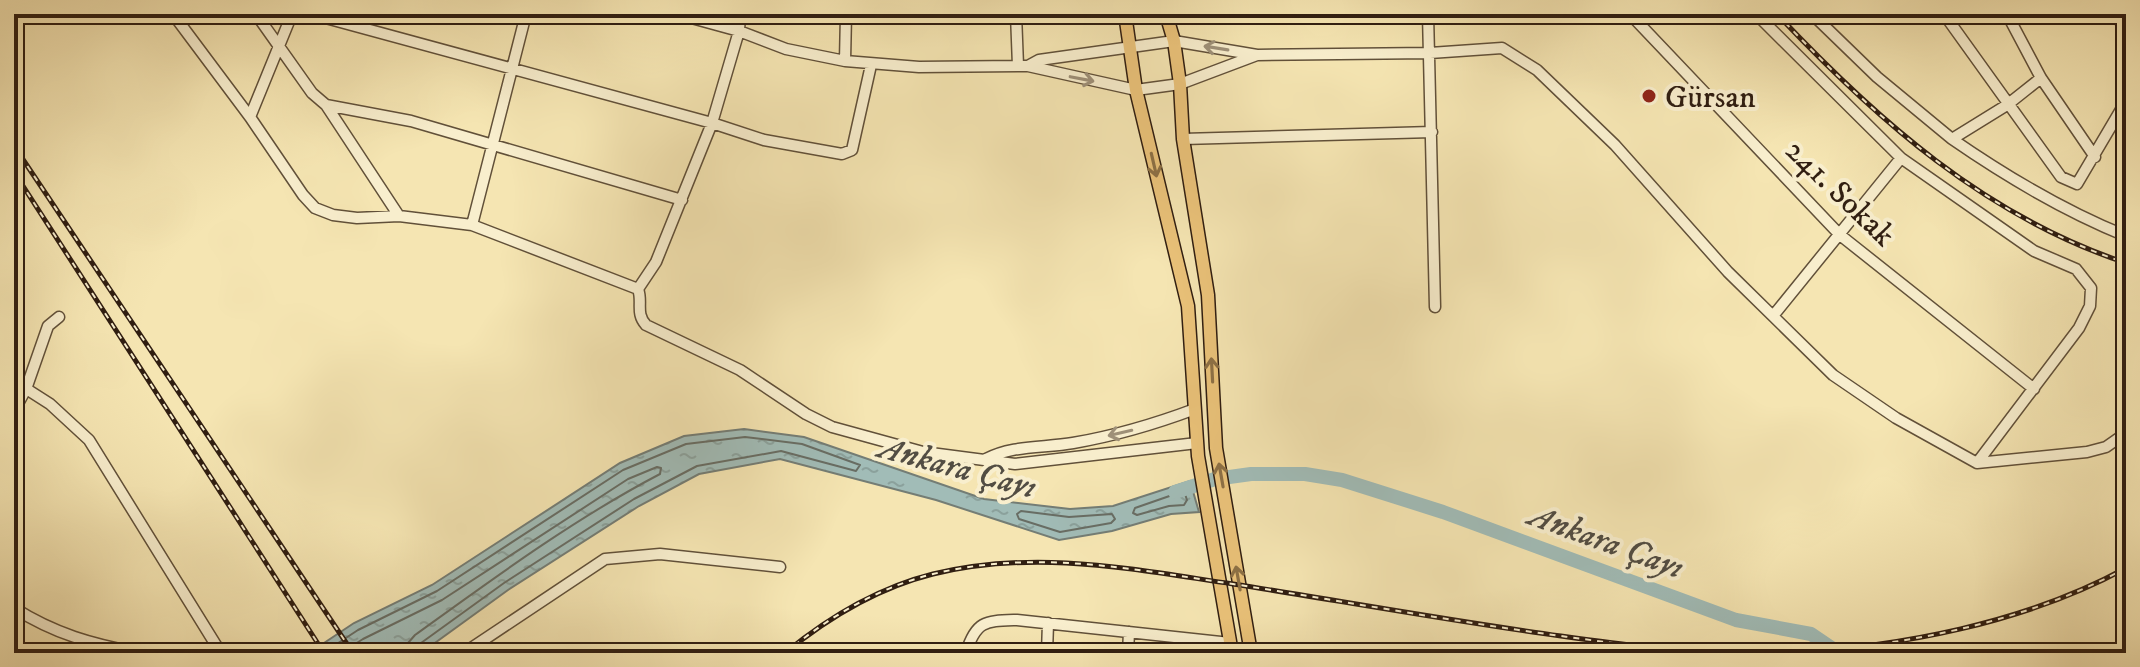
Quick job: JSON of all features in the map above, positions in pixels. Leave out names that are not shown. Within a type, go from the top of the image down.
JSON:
[{"type":"main road","points":[[1125,14],[1136,90],[1188,306],[1197,449],[1231,648]]},
{"type":"main road","points":[[1166,14],[1174,41],[1183,139],[1208,295],[1216,448],[1251,653]]},
{"type":"street","points":[[173,14],[315,208],[333,215],[357,218],[399,216],[472,225],[638,289]]},
{"type":"street","points":[[256,14],[312,93],[326,105],[399,216]]},
{"type":"street","points":[[250,117],[292,14]]},
{"type":"street","points":[[311,14],[712,123],[764,140],[842,154],[852,150],[871,65]]},
{"type":"street","points":[[472,225],[526,14]]},
{"type":"street","points":[[677,14],[739,31],[786,49],[845,61],[871,65],[1023,66],[1136,90],[1180,84],[1243,63],[1257,55]]},
{"type":"street","points":[[740,14],[739,31],[712,123],[656,262],[638,289],[639,314],[646,325],[740,370],[819,421],[859,436],[923,452],[1015,464],[1197,449]]},
{"type":"street","points":[[845,61],[846,14]]},
{"type":"street","points":[[1016,14],[1023,66]]},
{"type":"street","points":[[1428,14],[1435,307]]},
{"type":"street","name":"241. Sokak","points":[[1630,14],[1840,235],[2034,389]]},
{"type":"street","points":[[1756,14],[1901,158],[2034,251],[2076,269],[2091,288],[2090,306],[2079,328],[1977,463]]},
{"type":"street","points":[[1812,14],[1877,77],[1952,139],[2000,172],[2097,224],[2125,234]]},
{"type":"street","points":[[1944,14],[2061,177],[2077,184],[2126,101]]},
{"type":"street","points":[[2007,14],[2041,78],[2095,157]]},
{"type":"street","points":[[2114,14],[2126,29]]},
{"type":"street","points":[[1023,66],[1039,60],[1174,41],[1257,55],[1430,53],[1502,48],[1537,70],[1615,145],[1728,272],[1833,375],[1896,418],[1977,463],[2087,452],[2106,447],[2126,433]]},
{"type":"street","points":[[1952,139],[2007,105],[2041,78]]},
{"type":"street","points":[[326,105],[411,121],[682,200]]},
{"type":"street","points":[[1183,139],[1432,132]]},
{"type":"street","points":[[1773,316],[1901,158]]},
{"type":"street","points":[[14,411],[26,389],[48,326],[59,317]]},
{"type":"street","points":[[14,381],[50,404],[89,440],[219,650],[217,653]]},
{"type":"street","points":[[986,459],[1005,452],[1072,443],[1126,431],[1195,409]]},
{"type":"street","points":[[464,653],[605,559],[660,554],[780,567]]},
{"type":"street","points":[[14,608],[41,624],[87,643],[139,653]]},
{"type":"street","points":[[966,653],[978,626],[988,621],[1017,620],[1194,639],[1231,648]]},
{"type":"street","points":[[1047,653],[1048,623]]},
{"type":"street","points":[[1128,653],[1129,632]]},
{"type":"street","points":[[1194,639],[1196,653]]},
{"type":"water","points":[[744,429],[804,437],[984,499],[1070,509],[1113,506],[1190,481],[1199,512],[1171,514],[1112,531],[1059,540],[936,500],[780,459],[699,474],[639,506],[508,590],[421,653],[309,653],[354,623],[432,585],[620,463],[684,436]]},
{"type":"waterway","name":"Ankara Çayı","points":[[1175,492],[1215,479],[1251,474],[1305,474],[1342,480],[1443,512],[1736,620],[1811,634],[1839,653]]},
{"type":"railway","points":[[1777,14],[1854,91],[1936,161],[2026,219],[2126,263]]},
{"type":"railway","points":[[14,146],[353,653]]},
{"type":"railway","points":[[14,172],[324,653]]},
{"type":"railway","points":[[785,653],[854,605],[912,580],[971,567],[1046,562],[1158,573],[1604,642],[1735,653]]},
{"type":"railway","points":[[1785,653],[1873,645],[1961,629],[2046,604],[2126,568]]},
{"type":"place","name":"Gürsan","points":[[1649,96]]}]
